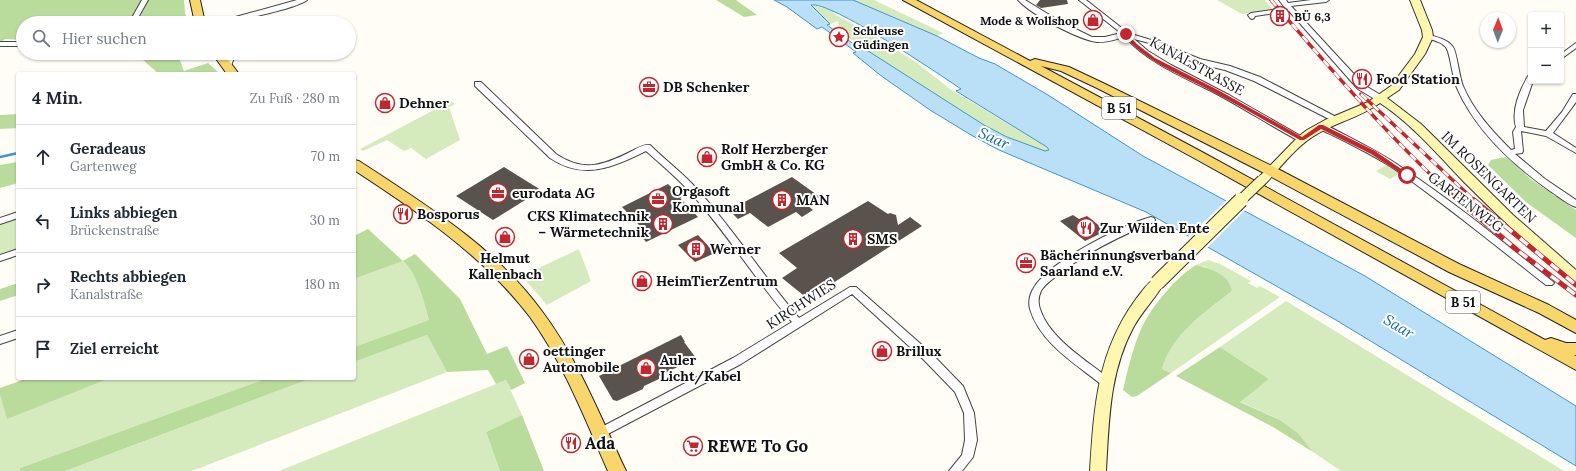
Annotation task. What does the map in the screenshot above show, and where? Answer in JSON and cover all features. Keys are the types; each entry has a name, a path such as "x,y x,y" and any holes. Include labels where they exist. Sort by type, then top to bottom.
{"main road":[{"path":"196,0 199,16"},
{"name":"B 51","path":"908,0 1008,52 1198,155 1576,364"},
{"name":"B 51","path":"921,0 999,40 1167,135 1198,155"},
{"path":"1098,471 1101,419 1106,382 1112,361 1126,328 1146,294 1267,176 1302,139 1321,126 1381,99 1395,88 1415,62 1428,37 1427,30 1415,0"},
{"path":"999,40 1032,54 1062,63 1101,86 1267,176 1454,268 1544,309 1576,327"},
{"path":"1008,52 1031,62 1038,62 1060,68 1101,86"},
{"path":"222,60 230,70"},
{"name":"IM ROSENGARTEN","path":"1381,99 1406,117 1487,197 1545,251 1576,277"},
{"path":"356,165 447,226 488,260 522,295 555,343 600,433 617,471"},
{"path":"1350,239 1375,247 1553,345 1566,349 1576,349"},
{"path":"1544,309 1560,313 1576,321"}],"street":[{"path":"136,16 146,0"},
{"path":"246,16 304,0"},
{"path":"1021,0 1040,14 1091,38 1104,39 1126,34"},
{"path":"1082,0 1126,34 1159,44 1198,61 1227,68 1251,77 1336,119"},
{"path":"1252,17 1251,15 1253,14 1286,5 1326,0"},
{"path":"1286,5 1361,87 1381,99"},
{"path":"256,16 271,10"},
{"name":"KANALSTRASSE","path":"1126,34 1136,46 1153,59 1217,91 1302,139"},
{"path":"1428,37 1442,41 1450,48 1456,75 1465,95 1492,134 1509,153 1540,179 1576,204"},
{"path":"0,44 16,44"},
{"path":"1564,55 1576,45"},
{"path":"478,84 553,156 565,164 581,168 597,168 647,147 693,190 743,251 779,301 798,322"},
{"path":"1522,129 1519,124 1521,104 1528,84"},
{"path":"1548,134 1565,113 1576,96"},
{"name":"GARTENWEG","path":"1321,126 1368,150 1398,168 1483,231 1549,283"},
{"path":"1509,153 1519,151 1517,132 1518,130 1522,129 1548,134 1576,151"},
{"path":"0,221 16,216"},
{"path":"1106,382 1080,361 1046,329 1036,312 1034,298 1041,284 1067,263 1096,245 1151,220"},
{"path":"0,258 16,253"},
{"name":"KIRCHWIES","path":"600,433 737,361 852,288 927,356 959,389 969,413 971,433 969,451 955,471"},
{"path":"0,340 16,335"}],"green space":[{"path":"0,0 184,0 186,16 16,16 16,40 5,39 0,43"},
{"path":"716,0 736,0 757,15 744,17"},
{"path":"853,0 874,0 943,33 937,36"},
{"path":"1217,0 1265,0 1272,9 1242,14"},
{"path":"811,6 835,11 833,13 881,40 917,63 950,89 1047,147 1049,150 1045,151 1007,137 984,125 865,49 867,48 859,42 856,43 839,30 838,21 830,24"},
{"path":"143,60 180,60 184,71 208,63 218,72 157,72"},
{"path":"451,101 455,104 449,107 460,140 426,159 411,148 404,151 387,140 363,151 360,149"},
{"path":"16,114 16,128 0,129 0,115"},
{"path":"1506,157 1532,180 1576,210 1576,238 1527,203 1488,165 1491,160"},
{"path":"16,162 16,184 0,188 0,165"},
{"path":"1388,164 1400,173 1390,179 1376,171"},
{"path":"16,219 16,249 0,254 0,224"},
{"path":"368,229 403,261 356,278 356,235"},
{"path":"579,249 591,281 547,305 522,276"},
{"path":"415,254 460,299 487,354 507,346 525,383 511,390 506,380 496,384 488,370 447,372 427,335 356,361 356,346 429,320 416,280 408,266 403,261"},
{"path":"1208,260 1220,264 1251,281 1248,283 1257,288 1260,286 1280,297 1171,373 1162,369 1173,345 1190,325 1232,291 1206,267 1196,265"},
{"path":"403,261 408,266 416,280 429,320 356,346 356,278"},
{"path":"1196,265 1208,268 1223,276 1230,285 1232,291 1190,325 1173,345 1162,369 1171,373 1137,396 1132,397 1123,390 1133,350 1142,327 1158,301 1173,284 1188,270"},
{"path":"16,284 16,296 0,301 0,289"},
{"path":"1286,301 1564,471 1341,471 1313,452 1298,433 1280,420 1239,401 1269,379 1220,347"},
{"path":"427,335 447,372 192,471 65,471 307,380 356,380 356,361"},
{"path":"1220,347 1269,379 1240,402 1280,420 1298,433 1313,452 1273,427 1176,376"},
{"path":"22,380 105,380 7,419 0,395 0,388"},
{"path":"105,380 262,380 20,468 20,471 0,471 0,395 7,418"},
{"path":"262,380 307,380 65,471 20,471 20,468"},
{"path":"506,380 522,415 486,432 500,471 279,471"},
{"path":"522,415 544,471 500,471 486,432"}],"water":[{"path":"774,0 853,0 937,36 979,58 995,64 1048,95 1143,156 1365,276 1576,406 1576,466 1336,320 1146,212 999,150 971,135 930,110 880,75 853,53 856,52 822,27 817,29 787,7","holes":["811,5 822,7 840,14 909,55 961,89 956,91 1047,147 1049,150 1045,151 1007,137 984,125 865,49 862,50 827,25 830,24"]}],"pier":[{"path":"1228,199 1246,209 1207,248 1188,237"}],"building":[{"path":"1040,0 1067,0 1068,4 1041,8 1036,5"},
{"name":"eurodata AG","path":"504,167 541,190 493,220 456,196"},
{"name":"MAN","path":"792,177 820,197 807,205 813,210 802,217 796,212 768,227 750,213 738,219 729,210"},
{"path":"668,184 682,197 680,198 698,217 646,242 635,228 640,226 622,207"},
{"name":"SMS","path":"868,201 888,214 890,213 896,215 898,225 910,217 922,226 808,299 782,278 797,268 779,253"},
{"name":"Zur Wilden Ente","path":"1073,215 1079,219 1087,216 1106,231 1085,241 1060,221"},
{"name":"Werner","path":"698,235 715,253 695,262 678,245"},
{"name":"Auler Licht/Kabel","path":"681,335 684,342 696,358 659,376 659,379 644,386 643,389 617,401 613,400 599,376"}],"waterway":[{"name":"Saar","path":"950,60 996,89"},
{"path":"0,157 16,153"}],"railway":[{"path":"1271,0 1385,129 1459,201"},
{"path":"1361,94 1475,201"},
{"path":"1458,200 1517,250 1576,295"},
{"path":"1474,200 1576,285"}],"place":[{"name":"BÜ 6,3","path":"1280,16"},
{"name":"Mode & Wollshop","path":"1093,20"},
{"name":"Schleuse Güdingen","path":"839,37"},
{"name":"Food Station","path":"1362,79"},
{"name":"DB Schenker","path":"649,87"},
{"name":"Dehner","path":"385,103"},
{"name":"Rolf Herzberger GmbH & Co. KG","path":"707,157"},
{"name":"eurodata AG","path":"498,193"},
{"name":"Orgasoft Kommunal","path":"658,199"},
{"name":"MAN","path":"782,200"},
{"name":"Bosporus","path":"403,214"},
{"name":"CKS Klimatechnik – Wärmetechnik","path":"663,224"},
{"name":"Zur Wilden Ente","path":"1086,228"},
{"name":"Helmut Kallenbach","path":"505,237"},
{"name":"SMS","path":"853,239"},
{"name":"Werner","path":"696,249"},
{"name":"Bächerinnungsverband Saarland e.V.","path":"1026,263"},
{"name":"HeimTierZentrum","path":"642,281"},
{"name":"Brillux","path":"882,351"},
{"name":"oettinger Automobile","path":"529,359"},
{"name":"Auler Licht/Kabel","path":"646,368"},
{"name":"Ada","path":"571,443"},
{"name":"REWE To Go","path":"693,446"}],"route":[{"path":"1126,34 1142,52 1153,59 1217,91 1280,128 1302,139 1321,126 1373,153 1407,175"}]}
